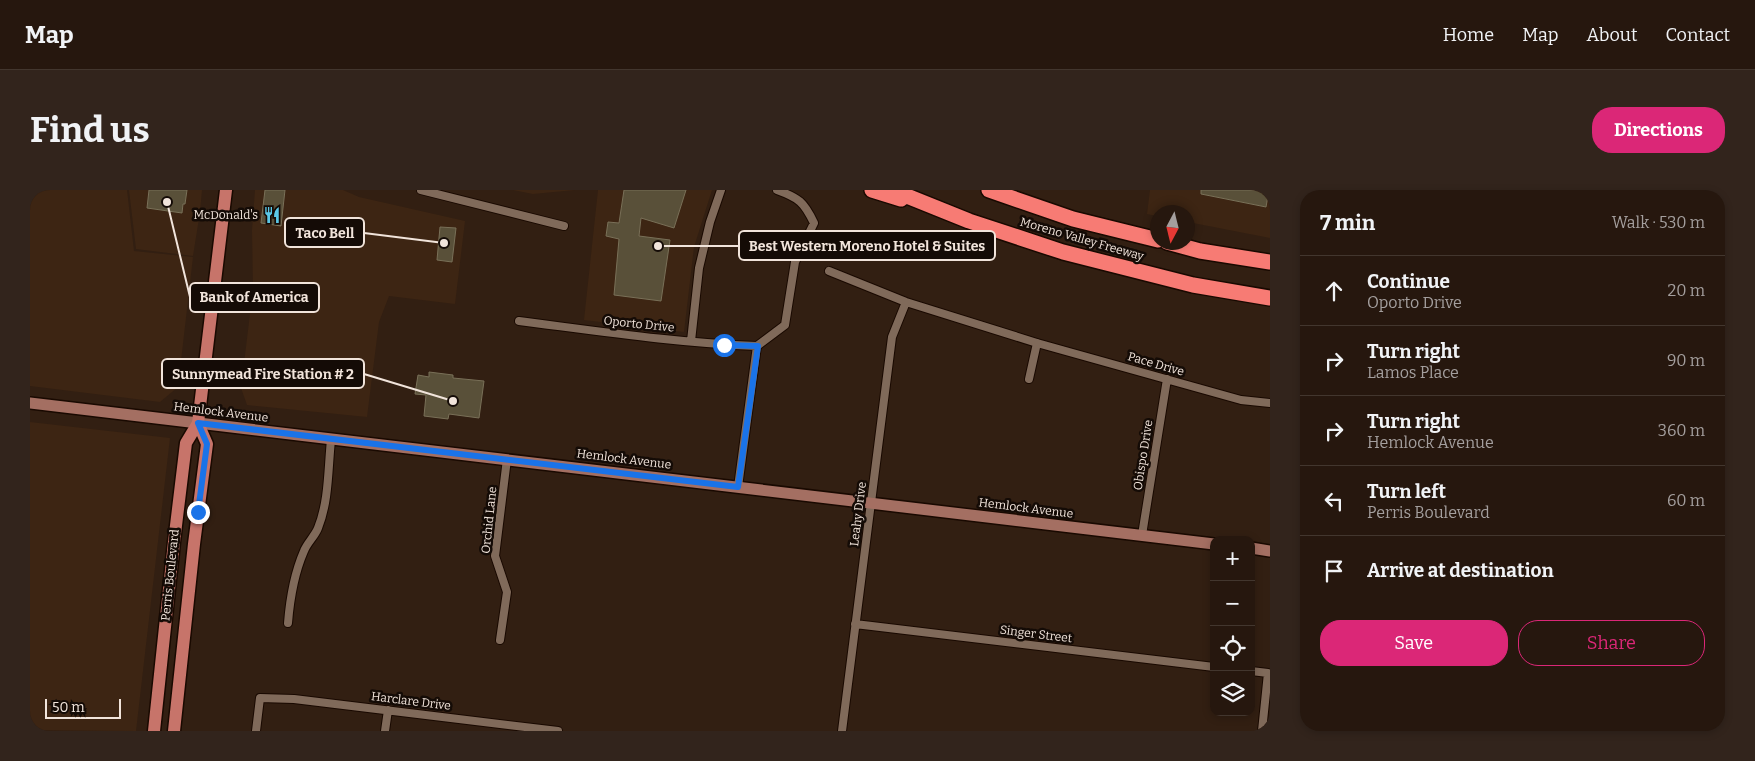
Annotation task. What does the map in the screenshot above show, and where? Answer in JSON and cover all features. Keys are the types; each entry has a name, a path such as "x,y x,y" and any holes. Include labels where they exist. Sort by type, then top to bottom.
{"highway":[{"path":"872,190 969,221"},
{"name":"Moreno Valley Freeway","path":"892,190 969,221 1063,252 1193,285 1270,298"},
{"name":"Moreno Valley Freeway","path":"989,190 1073,219 1150,238"},
{"path":"1016,190 1126,232"},
{"path":"1195,250 1270,262"}],"main road":[{"name":"Perris Boulevard","path":"154,731 186,443 198,423 226,190"},
{"name":"Perris Boulevard","path":"174,731 207,444 198,423"}],"street":[{"path":"421,190 564,226"},
{"path":"691,341 699,268 710,222 721,190"},
{"path":"738,487 758,346 785,325 795,262 814,223 806,205 791,195 777,190"},
{"name":"Pace Drive","path":"829,271 906,302 1037,342 1241,400 1270,403"},
{"name":"Leahy Drive","path":"842,731 892,337 906,302"},
{"name":"Oporto Drive","path":"519,321 724,345 758,346"},
{"path":"1029,378 1037,342"},
{"name":"Obispo Drive","path":"1142,535 1167,379"},
{"name":"Hemlock Avenue","path":"30,402 331,440 507,459 1210,544"},
{"path":"288,622 295,578 304,550 318,528 324,507 331,440"},
{"name":"Orchid Lane","path":"500,640 507,592 495,556 507,459"},
{"path":"1255,549 1270,551"},
{"name":"Singer Street","path":"855,624 1210,667"},
{"path":"1255,672 1268,674 1262,731"},
{"name":"Harclare Drive","path":"256,731 260,698 294,699 512,728 558,731"},
{"path":"385,731 388,710"}],"shaded area":[{"path":"30,190 127,190 134,251 193,257 178,387 160,402 30,386"},
{"path":"129,190 202,190 193,256 136,249"},
{"path":"255,190 343,190 359,197 465,221 455,304 389,296 379,322 367,417 247,405 241,388 253,289 252,230"},
{"path":"513,190 575,190 533,194"},
{"path":"598,190 712,190 694,247 684,332 584,320"},
{"path":"1150,190 1270,190 1270,238 1195,223 1195,205 1150,205 1150,215 1147,214"},
{"path":"30,422 170,438 136,731 30,730"}],"building":[{"path":"149,190 187,190 182,213 147,208"},
{"name":"McDonald's","path":"265,190 285,190 281,226 261,223"},
{"path":"624,190 686,190 674,228 641,218 639,236 670,240 661,301 614,295 619,239 606,236 608,222 619,223"},
{"path":"1201,190 1269,190 1266,207 1201,194"},
{"path":"440,227 456,228 452,262 437,260"},
{"path":"429,372 453,375 453,378 484,381 479,418 449,414 448,419 424,416 426,395 415,394 418,375 429,377"}],"place":[{"name":"Bank of America","path":"167,202"},
{"name":"McDonald's","path":"272,215"},
{"name":"Taco Bell","path":"444,243"},
{"name":"Best Western Moreno Hotel & Suites","path":"658,246"},
{"name":"Sunnymead Fire Station # 2","path":"453,401"}],"route":[{"path":"198,512 207,444 198,423 738,487 758,346 724,345"}]}
